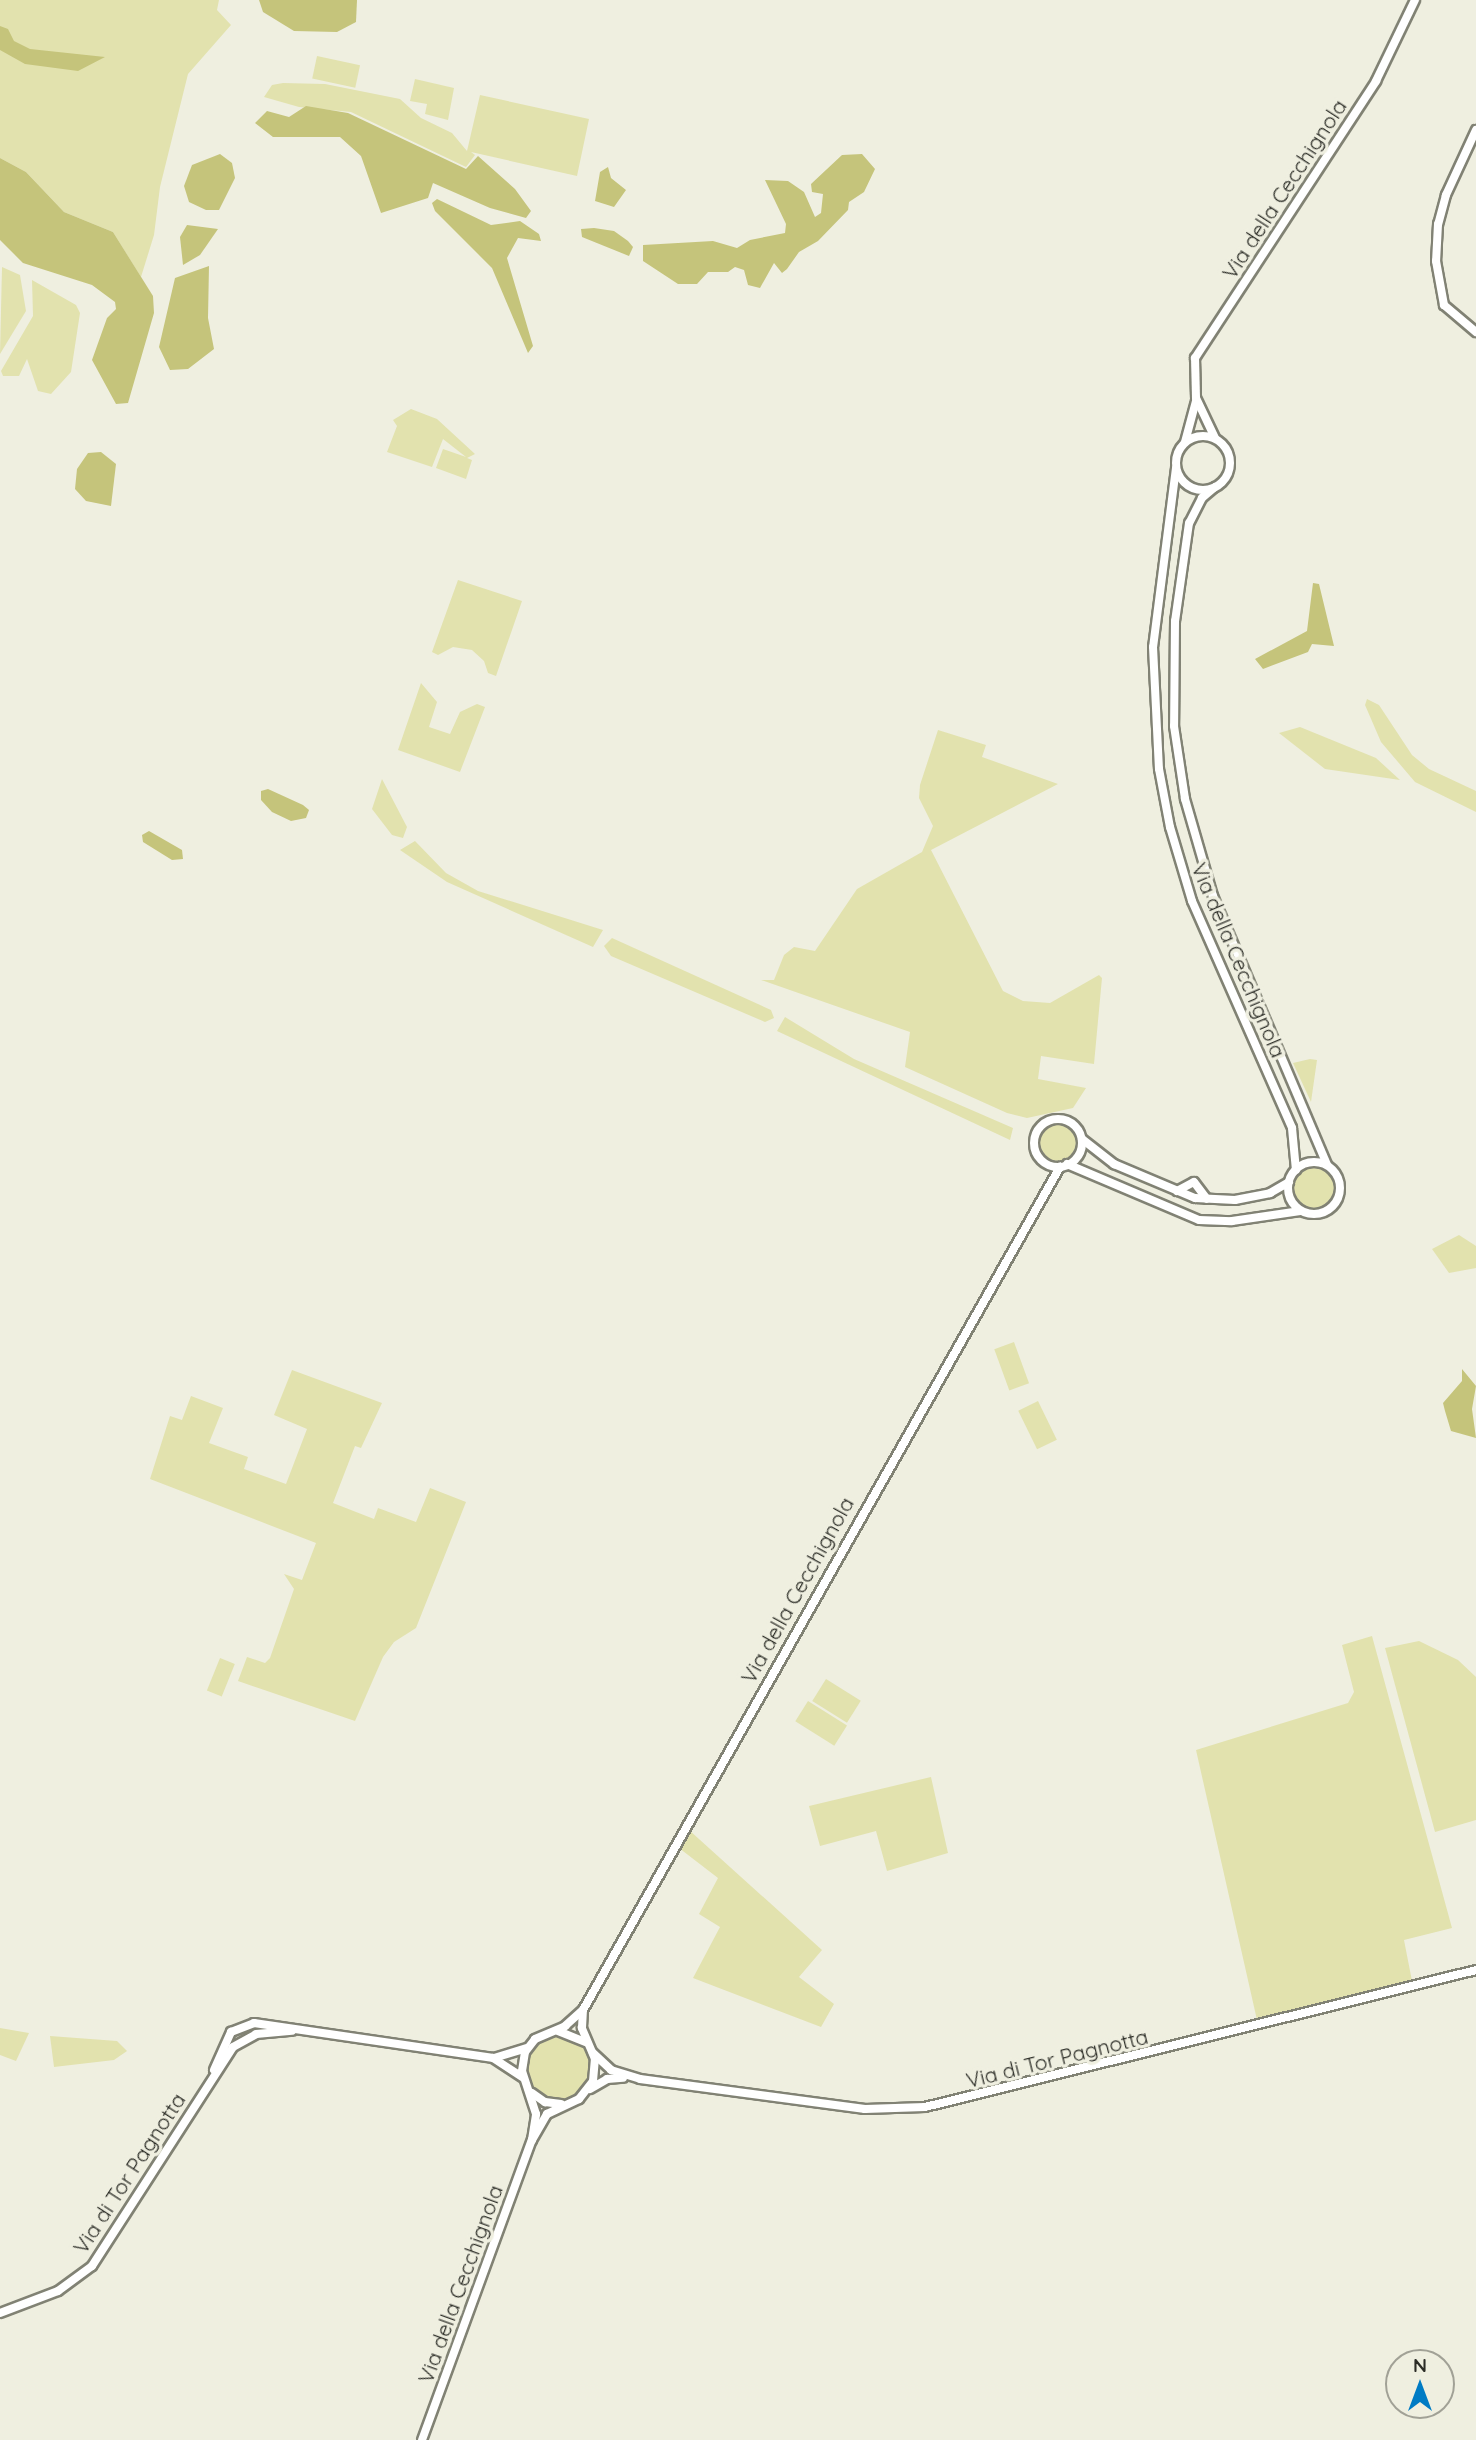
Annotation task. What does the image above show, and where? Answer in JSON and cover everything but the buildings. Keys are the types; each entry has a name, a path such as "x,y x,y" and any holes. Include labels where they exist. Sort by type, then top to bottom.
{"street":[{"name":"Via della Cecchignola","path":"1185,443 1196,398 1193,367 1199,351 1376,80 1415,0"},
{"path":"1476,130 1446,195 1438,224 1436,261 1444,305 1476,332"},
{"name":"Via della Cecchignola","path":"1196,398 1215,438"},
{"path":"1196,436 1215,438 1226,447 1230,465 1215,487 1195,489 1181,478 1176,468 1185,443 1196,436"},
{"name":"Via della Cecchignola","path":"1176,468 1153,647 1153,710 1162,789 1192,901 1292,1128 1296,1170"},
{"name":"Via della Cecchignola","path":"1215,487 1202,498 1189,523 1175,621 1174,715 1185,799 1213,896 1327,1164"},
{"path":"1042,1162 1097,1177 1115,1187 1199,1220 1232,1221 1300,1211 1320,1214 1337,1201 1340,1182 1327,1164 1307,1163 1296,1170 1289,1182 1270,1193 1215,1201 1152,1181 1142,1168 1128,1170 1082,1139 1071,1121 1045,1123 1033,1143 1042,1162 1044,1188"},
{"path":"1064,1166 1079,1153 1082,1139"},
{"name":"Via della Cecchignola","path":"527,2048 539,2036 555,2031 583,2010 1044,1188 1064,1166"},
{"path":"1174,1190 1185,1190 1194,1182 1203,1197 1215,1201"},
{"path":"1289,1182 1291,1202 1300,1211"},
{"name":"Via di Tor Pagnotta","path":"588,2090 610,2078 640,2079 865,2109 932,2107 1476,1970"},
{"path":"583,2010 587,2043"},
{"name":"Via di Tor Pagnotta","path":"208,2083 235,2028 254,2023 292,2031 493,2058 508,2064 524,2079"},
{"name":"Via di Tor Pagnotta","path":"0,2313 65,2288 92,2266 208,2083 242,2039 292,2031"},
{"path":"555,2031 576,2035 587,2043 593,2053 595,2075 588,2090"},
{"path":"524,2079 527,2048"},
{"name":"Via di Tor Pagnotta","path":"493,2058 527,2048"},
{"name":"Via di Tor Pagnotta","path":"593,2053 611,2070 640,2079"},
{"name":"Via della Cecchignola","path":"524,2079 531,2091 536,2114 532,2140"},
{"name":"Via della Cecchignola","path":"422,2440 532,2140 543,2117 588,2090"},
{"path":"531,2091 545,2102 564,2104"}],"green space":[{"path":"0,0 219,0 217,10 231,25 188,74 160,187 154,235 141,277 113,232 64,212 26,172 0,158"},
{"path":"317,56 360,65 355,88 312,78"},
{"path":"415,79 454,88 448,120 425,114 427,104 410,101"},
{"path":"325,84 400,99 421,118 452,133 467,151 480,95 589,119 577,176 471,152 475,155 466,167 351,112 299,107 264,97 272,85"},
{"path":"2,267 20,275 26,311 0,354"},
{"path":"32,280 76,305 80,313 71,372 51,394 38,391 27,359 19,376 3,376 1,371 33,316"},
{"path":"411,409 437,419 475,454 467,458 472,460 466,479 436,468 443,449 466,457 443,439 432,467 387,452 397,426 393,420"},
{"path":"458,580 522,601 496,676 488,673 484,661 472,650 453,647 438,655 432,652"},
{"path":"421,683 437,702 429,727 450,734 460,712 477,704 485,707 460,772 398,750"},
{"path":"1367,699 1379,705 1412,755 1429,769 1476,791 1476,812 1415,782 1381,742 1365,705"},
{"path":"1300,727 1376,758 1400,780 1325,769 1279,733"},
{"path":"938,730 986,745 982,757 1058,784 931,850 1003,991 1023,1001 1050,1003 1099,975 1102,978 1094,1064 1041,1056 1038,1079 1086,1088 1073,1108 1027,1118 1007,1113 905,1067 910,1032 761,980 774,980 784,955 794,947 815,951 857,889 922,852 933,826 919,798 920,785"},
{"path":"382,779 407,827 403,838 392,835 372,809"},
{"path":"415,841 446,873 478,891 603,930 593,947 447,882 400,850"},
{"path":"612,938 771,1010 774,1018 765,1022 611,956 604,946"},
{"path":"785,1017 854,1059 1013,1128 1010,1140 777,1031"},
{"path":"1317,1060 1311,1102 1293,1063"},
{"path":"1057,1123 1071,1128 1076,1142 1071,1156 1057,1161 1043,1156 1038,1142 1043,1128"},
{"path":"1315,1167 1330,1173 1336,1188 1330,1203 1315,1209 1300,1203 1294,1188 1300,1173"},
{"path":"1459,1235 1476,1246 1476,1268 1449,1273 1432,1249"},
{"path":"1014,1342 1029,1383 1009,1391 994,1349"},
{"path":"292,1370 382,1403 361,1448 355,1446 333,1503 374,1519 378,1508 416,1522 430,1488 466,1502 416,1628 394,1642 383,1657 355,1721 238,1681 247,1657 265,1663 270,1658 294,1589 284,1574 302,1580 316,1543 150,1479 170,1416 182,1420 191,1396 223,1408 209,1443 248,1457 244,1469 286,1484 307,1429 274,1415"},
{"path":"1038,1401 1057,1440 1037,1449 1018,1411"},
{"path":"1372,1636 1452,1928 1404,1940 1412,1981 1257,2020 1196,1750 1348,1703 1354,1692 1342,1645"},
{"path":"1419,1641 1458,1660 1476,1677 1476,1820 1435,1832 1385,1648"},
{"path":"220,1658 235,1664 222,1696 207,1690"},
{"path":"826,1679 861,1701 847,1723 812,1701"},
{"path":"808,1701 847,1725 834,1746 795,1721"},
{"path":"931,1777 948,1853 887,1871 876,1831 820,1846 809,1806"},
{"path":"689,1830 822,1950 799,1977 834,2004 821,2027 693,1978 720,1927 699,1914 718,1878 679,1848"},
{"path":"0,2028 29,2033 16,2061 0,2055"},
{"path":"50,2036 117,2041 127,2051 114,2060 54,2067"},
{"path":"559,2036 577,2042 585,2050 591,2068 585,2086 577,2094 559,2100 541,2094 533,2086 527,2068 533,2050 541,2042"}],"shaded area":[{"path":"259,0 357,0 356,22 337,32 294,31 263,12"},
{"path":"0,26 8,29 14,41 30,49 105,57 78,71 25,64 0,50"},
{"path":"306,106 348,113 466,169 478,156 515,189 531,211 526,218 490,208 433,183 428,198 381,213 361,156 340,137 273,137 255,123 267,111 289,117"},
{"path":"220,154 232,163 235,178 219,210 206,210 189,202 184,186 192,165"},
{"path":"862,154 875,169 864,192 849,202 848,210 818,241 799,252 782,273 774,263 760,288 748,285 744,270 735,267 728,272 708,272 697,284 678,284 643,261 643,245 713,241 737,248 750,240 785,233 786,224 765,180 788,181 804,192 815,217 821,213 823,194 812,192 811,184 842,155"},
{"path":"0,158 26,172 64,212 113,232 153,296 154,313 128,403 116,404 92,360 107,318 116,309 115,302 92,285 23,263 0,240"},
{"path":"608,167 611,178 626,190 614,207 595,201 600,172"},
{"path":"437,199 491,225 520,221 539,234 541,241 518,238 507,258 533,346 528,353 492,268 435,211 432,203"},
{"path":"187,225 218,229 200,255 183,265 180,237"},
{"path":"581,229 614,231 628,241 633,247 629,256 582,237"},
{"path":"209,266 208,318 214,349 188,369 170,370 159,347 175,278"},
{"path":"101,452 116,464 111,506 86,501 75,489 77,469 88,453"},
{"path":"1313,583 1319,584 1334,646 1312,644 1308,652 1263,669 1255,659 1307,631"},
{"path":"268,789 303,805 309,810 306,818 291,821 272,812 261,800 261,791"},
{"path":"149,831 182,850 183,859 172,860 143,842 142,835"},
{"path":"1462,1369 1476,1386 1472,1409 1476,1438 1451,1431 1443,1403 1462,1381"}]}
